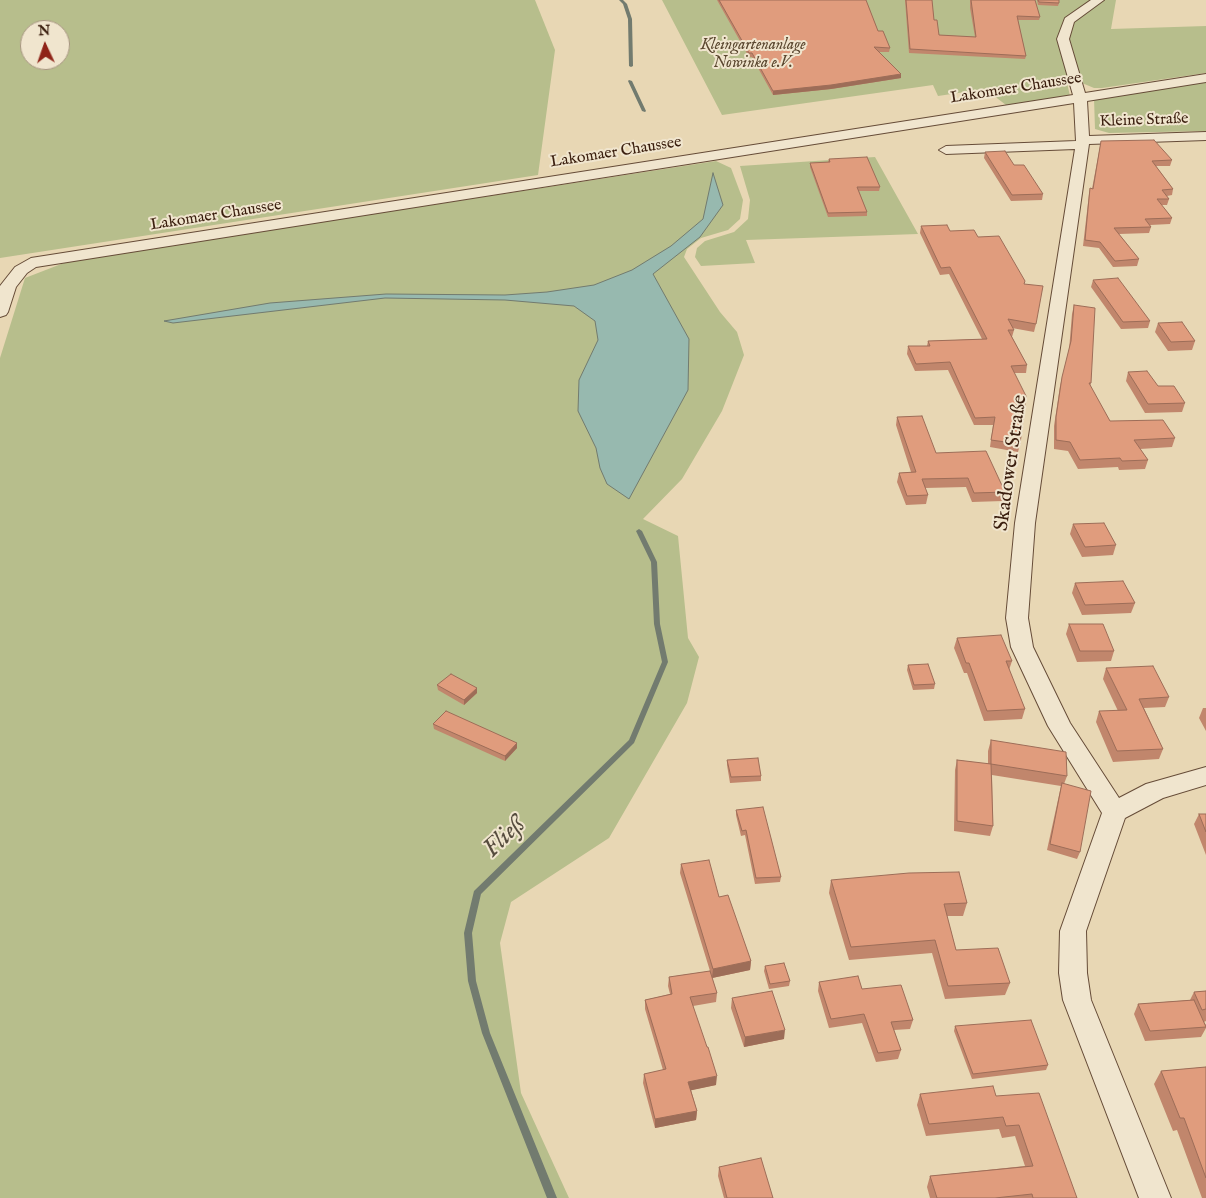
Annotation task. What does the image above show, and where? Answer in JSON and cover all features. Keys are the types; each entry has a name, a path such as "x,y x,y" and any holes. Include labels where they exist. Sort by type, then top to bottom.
{"street":[{"name":"Skadower Straße","path":"1098,0 1069,20 1063,39 1080,97 1083,142 1025,523 1016,618 1022,647 1057,720 1115,812"},
{"name":"Lakomaer Chaussee","path":"0,312 8,286 21,270 31,263 1206,78"},
{"name":"Kleine Straße","path":"946,150 1206,136"},
{"path":"1155,1198 1077,1000 1072,973 1073,931 1115,812 1155,791 1206,776"}],"green space":[{"path":"0,0 535,0 555,50 538,175 0,258"},
{"name":"Kleingartenanlage Nowinka e.V.","path":"662,0 1116,0 1111,29 1206,26 1206,73 1102,88 1094,88 1082,83 1067,83 1070,96 1006,105 985,89 938,96 933,85 722,115"},
{"path":"1206,81 1206,131 1109,133 1095,129 1094,98"},
{"path":"875,157 918,234 746,240 755,263 701,266 695,257 697,248 705,241 734,232 748,219 750,200 740,166"},
{"path":"716,161 731,168 743,200 740,219 728,230 701,238 687,249 684,257 720,312 737,332 744,355 722,411 682,479 643,519 678,536 688,638 699,657 687,703 609,838 511,902 500,943 521,1093 569,1198 0,1198 0,358 25,278 69,261"}],"water":[{"path":"713,173 723,205 700,237 653,274 689,339 688,390 629,499 607,484 600,468 596,448 578,411 579,380 598,340 595,321 574,306 505,300 385,298 173,323 164,321 270,303 386,294 505,295 547,292 594,285 632,270 671,246 703,219"}],"building":[{"path":"719,0 866,0 878,31 883,31 890,48 874,47 901,74 831,85 773,91"},
{"path":"906,0 932,0 934,20 937,20 939,35 976,37 971,0 1035,0 1040,17 1017,16 1026,56 910,49"},
{"path":"1038,0 1059,0 1059,3 1039,2"},
{"path":"1154,140 1172,160 1152,161 1173,189 1162,190 1169,199 1157,199 1172,218 1145,219 1151,227 1114,228 1139,259 1115,261 1100,242 1085,240 1090,188 1093,189 1101,141"},
{"path":"1005,151 1014,165 1024,165 1043,194 1012,195 985,152"},
{"path":"867,157 880,187 857,187 867,212 828,213 810,163 830,162 829,159"},
{"path":"947,225 950,231 974,230 978,237 999,236 1025,281 1024,284 1043,286 1036,324 1008,319 1014,330 1008,330 1027,365 1011,366 1026,396 1020,444 991,440 995,417 975,418 950,362 916,364 908,346 930,346 928,341 987,339 950,267 941,268 921,226"},
{"path":"1118,278 1150,321 1123,322 1093,280"},
{"path":"1074,305 1095,308 1091,383 1089,383 1110,421 1163,420 1175,438 1134,440 1148,460 1122,461 1120,458 1080,460 1070,442 1056,440 1056,417 1062,377 1071,341"},
{"path":"1182,322 1195,341 1171,342 1158,323"},
{"path":"1147,371 1158,386 1174,386 1185,403 1148,404 1128,372"},
{"path":"922,416 936,453 986,451 1005,492 974,493 968,478 922,479 928,495 907,496 899,473 916,472 897,417"},
{"path":"1104,523 1116,545 1085,547 1073,524"},
{"path":"1123,581 1135,603 1085,605 1075,583"},
{"path":"1069,624 1103,624 1114,651 1080,651"},
{"path":"1001,635 1012,661 1006,661 1025,709 987,711 969,663 966,663 957,638"},
{"path":"928,664 935,684 914,685 908,665"},
{"path":"1153,666 1169,697 1139,699 1163,749 1117,751 1099,711 1127,710 1106,668"},
{"path":"451,674 477,688 464,700 437,685"},
{"path":"446,711 517,743 505,756 433,724"},
{"path":"991,740 1066,752 1067,776 991,764"},
{"path":"758,758 761,776 731,777 727,760"},
{"path":"957,760 991,764 993,826 957,821"},
{"path":"1062,783 1091,791 1080,852 1050,844"},
{"path":"763,807 781,877 756,878 746,830 742,831 736,810"},
{"path":"1199,814 1206,814 1206,832"},
{"path":"709,860 719,897 728,895 751,961 713,969 681,864"},
{"path":"959,872 967,903 944,904 956,950 998,948 1010,983 948,986 935,940 851,947 831,880 909,873"},
{"path":"784,963 790,981 770,984 765,966"},
{"path":"710,971 717,993 690,997 717,1076 688,1082 697,1111 655,1119 644,1074 666,1069 645,1000 672,994 669,977"},
{"path":"858,976 862,989 901,985 913,1020 891,1022 901,1050 878,1053 864,1014 831,1019 819,982"},
{"path":"772,991 785,1030 745,1037 732,998"},
{"path":"1206,991 1206,1009 1202,1010 1194,992"},
{"path":"1194,1000 1206,1027 1150,1031 1138,1004"},
{"path":"1031,1020 1048,1065 973,1074 955,1026"},
{"path":"1206,1067 1206,1178 1184,1118 1180,1118 1161,1071"},
{"path":"993,1086 996,1096 1039,1093 1077,1198 1033,1198 1032,1194 995,1198 937,1198 930,1176 1033,1166 1019,1125 1006,1126 1003,1117 929,1124 920,1094"},
{"path":"761,1158 773,1198 727,1198 719,1167"}],"waterway":[{"path":"621,0 625,4 630,19 631,66"},
{"path":"630,81 644,111"},
{"name":"Fließ","path":"552,1198 486,1033 472,981 468,933 477,893 632,741 665,662 657,624 654,562 639,531"}]}
